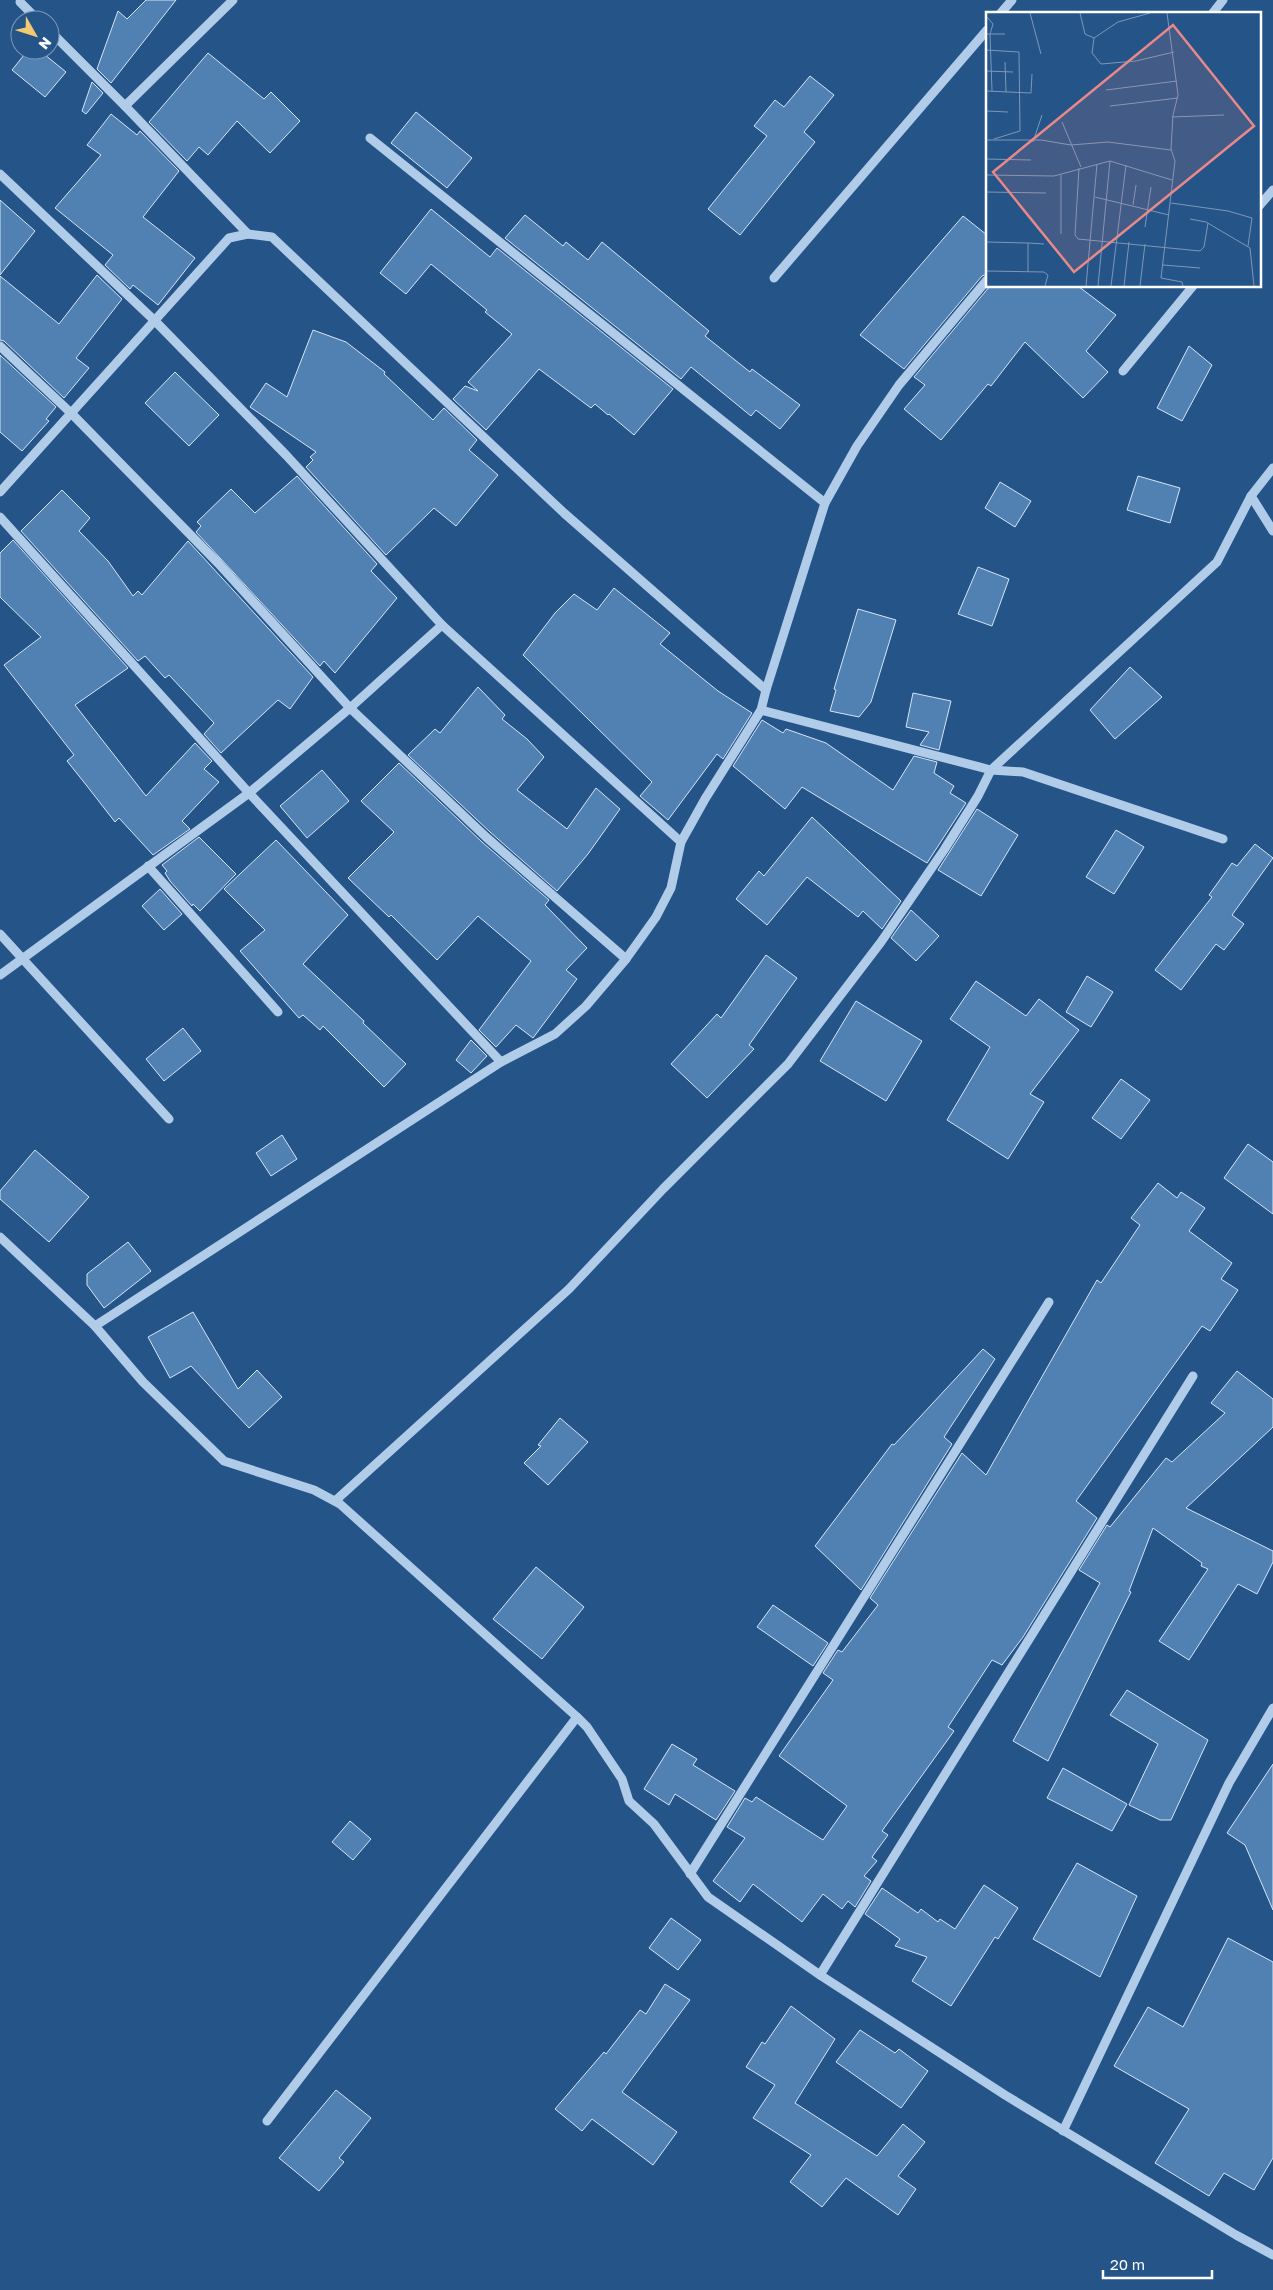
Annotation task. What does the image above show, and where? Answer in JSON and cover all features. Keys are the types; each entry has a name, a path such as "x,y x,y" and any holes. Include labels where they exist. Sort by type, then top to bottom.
{"street":[{"path":"125,106 232,0"},
{"path":"1002,12 1012,0"},
{"path":"1214,12 1224,0"},
{"path":"20,2 28,10"},
{"path":"774,278 986,31"},
{"path":"60,41 248,234"},
{"path":"370,138 826,503"},
{"path":"0,174 155,321 286,455 442,625 681,842"},
{"path":"1260,205 1273,190"},
{"path":"0,492 229,238 248,234 272,237 564,513 766,690"},
{"path":"95,1326 501,1062 554,1034 586,1006 626,959 656,917 671,888 681,842 705,799 761,710 826,503 857,446 900,385 986,281"},
{"path":"1123,371 1191,288"},
{"path":"0,346 72,414 218,563 350,708 486,837 626,959"},
{"path":"335,1501 569,1289 663,1189 788,1064 886,935 944,850 978,796 991,770 1217,562 1250,496 1273,468"},
{"path":"1250,496 1273,532"},
{"path":"0,517 249,793 501,1062"},
{"path":"0,975 249,793 350,708 442,625"},
{"path":"761,710 991,770 1023,772 1223,839"},
{"path":"148,866 278,1012"},
{"path":"0,934 169,1119"},
{"path":"0,1236 95,1326 143,1382 224,1461 314,1490 335,1501 587,1726 622,1779 629,1801 654,1824 708,1897 820,1975 1064,2131 1236,2235 1273,2255"},
{"path":"690,1874 1050,1302"},
{"path":"820,1975 1193,1376"},
{"path":"1064,2131 1229,1783 1273,1708"},
{"path":"268,2121 576,1717"}],"building":[{"path":"146,0 176,0 111,83 97,69 118,11 127,19"},
{"path":"208,53 264,99 271,92 300,121 270,153 237,121 208,155 199,147 187,161 149,122"},
{"path":"20,60 51,60 66,72 45,97 12,70"},
{"path":"810,76 834,95 804,132 815,142 740,235 708,209 767,136 754,126 775,100 784,107"},
{"path":"92,82 103,93 86,114 82,111"},
{"path":"416,112 472,158 447,188 391,143"},
{"path":"111,114 137,135 140,131 179,171 143,217 195,258 158,305 133,285 130,289 105,265 113,255 55,208 101,155 87,145"},
{"path":"0,200 35,231 0,275"},
{"path":"431,209 490,257 497,248 673,389 634,435 595,404 591,408 539,369 486,430 453,399 465,386 478,391 468,382 512,334 485,312 487,310 431,264 406,294 380,273"},
{"path":"525,215 563,246 566,242 588,260 602,242 709,331 705,336 750,372 752,369 800,405 780,429 756,410 751,416 691,367 681,379 505,238"},
{"path":"963,216 986,234 986,274 982,276 904,369 860,335"},
{"path":"97,275 122,299 76,358 89,368 64,398 4,341 0,340 0,276 59,324"},
{"path":"988,288 1081,288 1116,315 1086,351 1108,372 1083,398 1025,342 991,386 988,384 941,440 904,409 925,385 914,377"},
{"path":"313,330 346,342 385,372 384,374 433,420 444,408 477,440 469,450 498,475 456,526 434,508 386,555 306,467 313,460 310,457 316,452 250,407 266,383 287,397"},
{"path":"1189,346 1212,365 1182,421 1157,408"},
{"path":"0,355 56,407 46,419 49,421 22,451 0,432"},
{"path":"175,372 219,415 189,446 145,403"},
{"path":"297,476 377,564 371,571 397,598 335,673 324,661 320,666 196,532 201,526 197,522 231,489 255,513"},
{"path":"1138,476 1180,488 1170,523 1127,510"},
{"path":"1000,482 1031,501 1015,527 985,508"},
{"path":"62,490 90,518 79,531 108,561 133,596 138,591 142,595 188,541 313,677 290,709 278,700 221,753 204,734 214,723 169,675 165,678 145,656 138,661 21,531"},
{"path":"13,540 128,668 75,705 146,796 195,743 212,761 204,769 219,782 182,821 190,829 153,855 119,818 115,822 67,761 74,755 4,665 41,637 0,597 0,553"},
{"path":"978,567 1009,579 992,626 958,614"},
{"path":"614,588 670,633 660,644 718,691 752,713 723,759 717,754 668,820 640,796 652,782 523,655 555,613 574,594 597,610"},
{"path":"858,609 896,620 871,702 859,717 830,711 836,690 834,689"},
{"path":"1130,667 1162,697 1115,739 1090,710"},
{"path":"478,687 505,715 502,719 527,739 544,757 517,790 567,829 596,788 620,809 588,854 557,891 490,832 408,755 435,729 440,733"},
{"path":"913,693 951,701 939,750 920,745 929,732 906,727"},
{"path":"762,720 783,733 786,729 826,743 893,790 914,756 937,762 934,773 954,786 950,793 966,803 927,863 802,787 785,809 733,766"},
{"path":"399,763 482,842 549,900 545,905 587,948 566,970 577,979 533,1038 516,1025 496,1047 479,1030 531,961 478,916 437,960 391,915 389,917 348,878 394,832 361,801"},
{"path":"322,770 349,801 307,838 280,806"},
{"path":"977,809 1018,835 981,896 938,870"},
{"path":"812,817 901,901 882,929 863,911 858,917 807,877 767,925 736,899 759,871 764,876"},
{"path":"1116,830 1144,847 1114,894 1086,877"},
{"path":"199,837 236,874 200,911 193,904 192,906 170,881 165,873 167,871 162,865"},
{"path":"276,840 348,915 303,964 364,1021 363,1023 406,1064 384,1087 323,1026 320,1030 303,1015 299,1018 240,951 265,930 224,889"},
{"path":"1255,844 1273,858 1232,915 1244,924 1224,950 1216,944 1181,990 1155,970 1212,897 1209,895 1232,863 1237,866"},
{"path":"160,889 182,914 164,930 142,906"},
{"path":"911,910 939,936 916,961 891,938"},
{"path":"766,955 797,978 749,1045 754,1049 707,1098 671,1064 717,1014 721,1018"},
{"path":"1087,976 1113,992 1091,1027 1066,1012"},
{"path":"976,981 1026,1016 1039,999 1079,1030 1030,1094 1044,1102 1008,1159 947,1120 990,1047 950,1019"},
{"path":"856,1001 922,1041 886,1101 820,1061"},
{"path":"183,1028 201,1051 164,1081 146,1059"},
{"path":"471,1040 487,1056 471,1073 456,1060"},
{"path":"1121,1079 1150,1100 1121,1139 1092,1118"},
{"path":"282,1135 297,1159 271,1176 256,1153"},
{"path":"1248,1144 1273,1162 1273,1214 1224,1178"},
{"path":"35,1150 89,1197 49,1242 0,1199 0,1191"},
{"path":"1158,1183 1177,1198 1181,1192 1205,1208 1189,1231 1232,1263 1221,1279 1238,1290 1210,1331 1202,1326 1076,1501 1097,1518 1023,1637 1002,1665 992,1660 948,1727 954,1731 882,1831 888,1835 872,1857 877,1861 864,1876 871,1881 855,1907 848,1901 842,1909 823,1894 802,1922 753,1884 740,1902 713,1881 745,1838 727,1827 745,1798 752,1802 756,1797 823,1840 847,1806 779,1756 833,1680 823,1673 838,1650 842,1652 878,1605 870,1598 962,1453 986,1475 1097,1280 1101,1283 1140,1225 1131,1218"},
{"path":"128,1242 151,1271 104,1308 87,1285 87,1274"},
{"path":"193,1312 238,1389 257,1370 282,1397 249,1428 191,1366 170,1378 148,1337"},
{"path":"983,1349 995,1359 944,1437 952,1444 861,1590 815,1546 892,1444 894,1445"},
{"path":"1237,1371 1273,1399 1273,1427 1186,1508 1273,1551 1273,1562 1257,1594 1238,1584 1189,1660 1159,1641 1208,1569 1201,1566 1202,1563 1153,1528 1129,1591 1131,1592 1048,1761 1013,1741 1100,1583 1079,1570 1107,1525 1110,1527 1166,1458 1172,1462 1225,1413 1211,1403"},
{"path":"560,1418 588,1442 548,1485 524,1463 541,1446 538,1445"},
{"path":"536,1567 584,1607 542,1659 493,1619"},
{"path":"773,1605 828,1643 813,1666 757,1627"},
{"path":"1127,1690 1208,1740 1171,1820 1160,1820 1129,1805 1158,1744 1110,1715"},
{"path":"672,1744 697,1759 693,1765 735,1791 716,1820 675,1794 669,1805 644,1789"},
{"path":"1273,1764 1273,1910 1245,1845 1227,1833"},
{"path":"1063,1768 1127,1804 1112,1831 1047,1798"},
{"path":"350,1821 371,1839 353,1860 332,1842"},
{"path":"1077,1863 1137,1896 1100,1977 1033,1939"},
{"path":"984,1885 1018,1908 998,1939 995,1937 951,2006 912,1981 927,1957 895,1946 900,1939 865,1914 882,1888 918,1913 921,1909 938,1922 940,1919 955,1929"},
{"path":"671,1918 701,1940 678,1970 649,1948"},
{"path":"1228,1938 1273,1962 1273,2158 1254,2190 1224,2173 1209,2196 1155,2163 1189,2109 1114,2066 1148,2007 1183,2027"},
{"path":"665,1984 690,2000 622,2092 677,2132 653,2165 592,2119 582,2131 555,2109 604,2052 606,2054 640,2010 646,2014"},
{"path":"791,2006 835,2039 795,2103 877,2156 903,2124 925,2142 898,2176 916,2189 898,2215 846,2178 822,2207 790,2182 811,2155 753,2118 775,2085 746,2067 762,2042 765,2044"},
{"path":"860,2030 895,2053 899,2049 928,2071 901,2108 836,2062"},
{"path":"336,2090 371,2118 339,2158 344,2162 319,2191 279,2158"}]}
